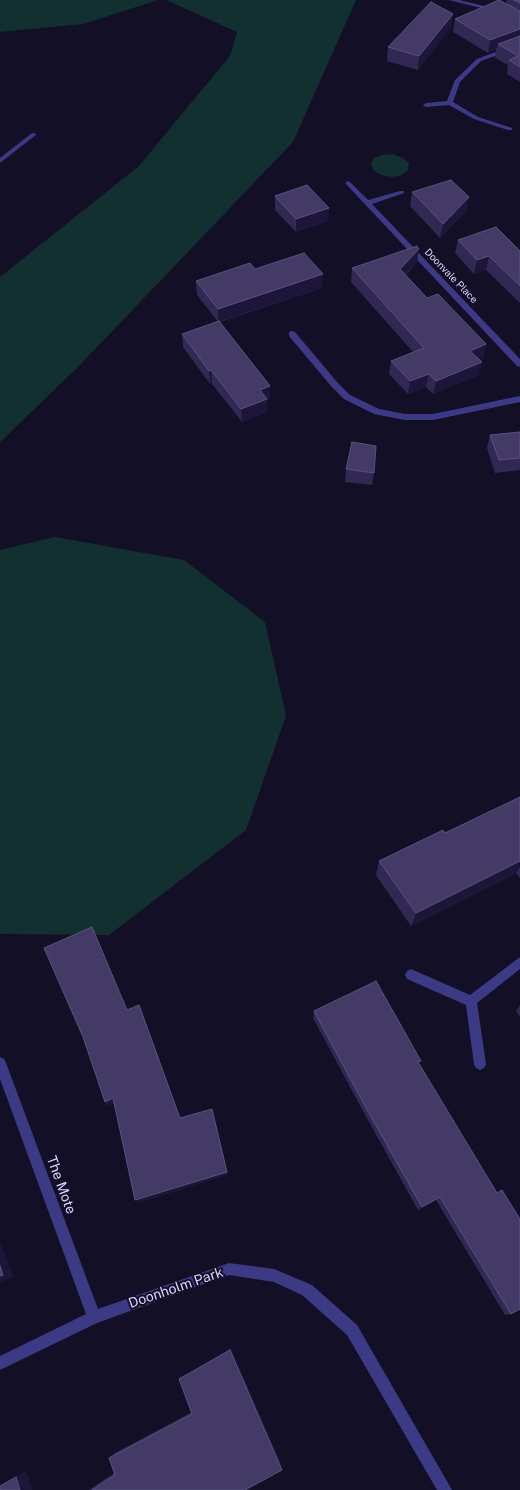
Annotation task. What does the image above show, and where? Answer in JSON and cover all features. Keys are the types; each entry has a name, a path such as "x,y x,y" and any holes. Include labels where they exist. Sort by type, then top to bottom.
{"street":[{"path":"452,0 499,11 514,18 520,23"},
{"path":"450,103 457,81 479,60 520,45"},
{"path":"426,105 450,103 476,118 510,129"},
{"path":"0,161 34,134"},
{"name":"Doonvale Place","path":"348,183 520,364"},
{"path":"366,203 402,192"},
{"path":"292,334 334,384 347,397 362,406 377,412 404,417 433,417 520,399"},
{"path":"471,1001 520,962"},
{"path":"411,975 471,1001"},
{"path":"471,1001 480,1064"},
{"name":"The Mote","path":"0,1063 94,1317"},
{"name":"Doonholm Park","path":"0,1363 94,1317 229,1269 274,1276 307,1290 352,1330 445,1490"}],"green space":[{"path":"0,0 158,0 83,24 0,32"},
{"path":"166,0 356,0 293,142 77,368 0,442 0,277 139,166 230,56 237,32"},
{"path":"393,154 403,158 409,163 408,170 402,175 392,177 381,175 373,170 371,164 374,158 382,155"},
{"path":"55,537 184,560 265,622 286,716 246,830 109,935 0,934 0,550"}],"building":[{"path":"499,0 520,11 520,29 490,40 455,19"},
{"path":"431,2 453,14 419,56 388,47"},
{"path":"520,36 520,67 509,60 518,56 498,44"},
{"path":"451,180 469,197 443,224 412,192"},
{"path":"307,185 329,208 296,219 275,196"},
{"path":"496,227 520,251 520,286 489,256 477,260 458,240"},
{"path":"417,246 419,249 400,269 427,298 438,294 486,344 470,351 482,362 436,381 429,374 410,381 391,361 424,348 352,268"},
{"path":"304,253 323,274 218,309 196,281 250,263 255,269"},
{"path":"219,321 270,386 260,390 267,399 241,409 211,370 209,371 182,334"},
{"path":"520,432 520,458 499,460 490,435"},
{"path":"352,442 376,446 374,473 346,469"},
{"path":"520,797 520,861 416,913 379,861 443,830 445,833"},
{"path":"92,927 127,1010 139,1005 180,1118 212,1109 227,1172 135,1200 113,1098 105,1102 83,1037 44,948"},
{"path":"376,981 421,1061 418,1062 497,1193 502,1190 520,1219 520,1309 511,1314 440,1197 422,1207 314,1011"},
{"path":"0,1266 3,1275 0,1276"},
{"path":"230,1350 282,1470 245,1490 92,1490 115,1475 109,1458 192,1414 179,1379"},
{"path":"16,1477 20,1490 0,1490 0,1486"}]}
